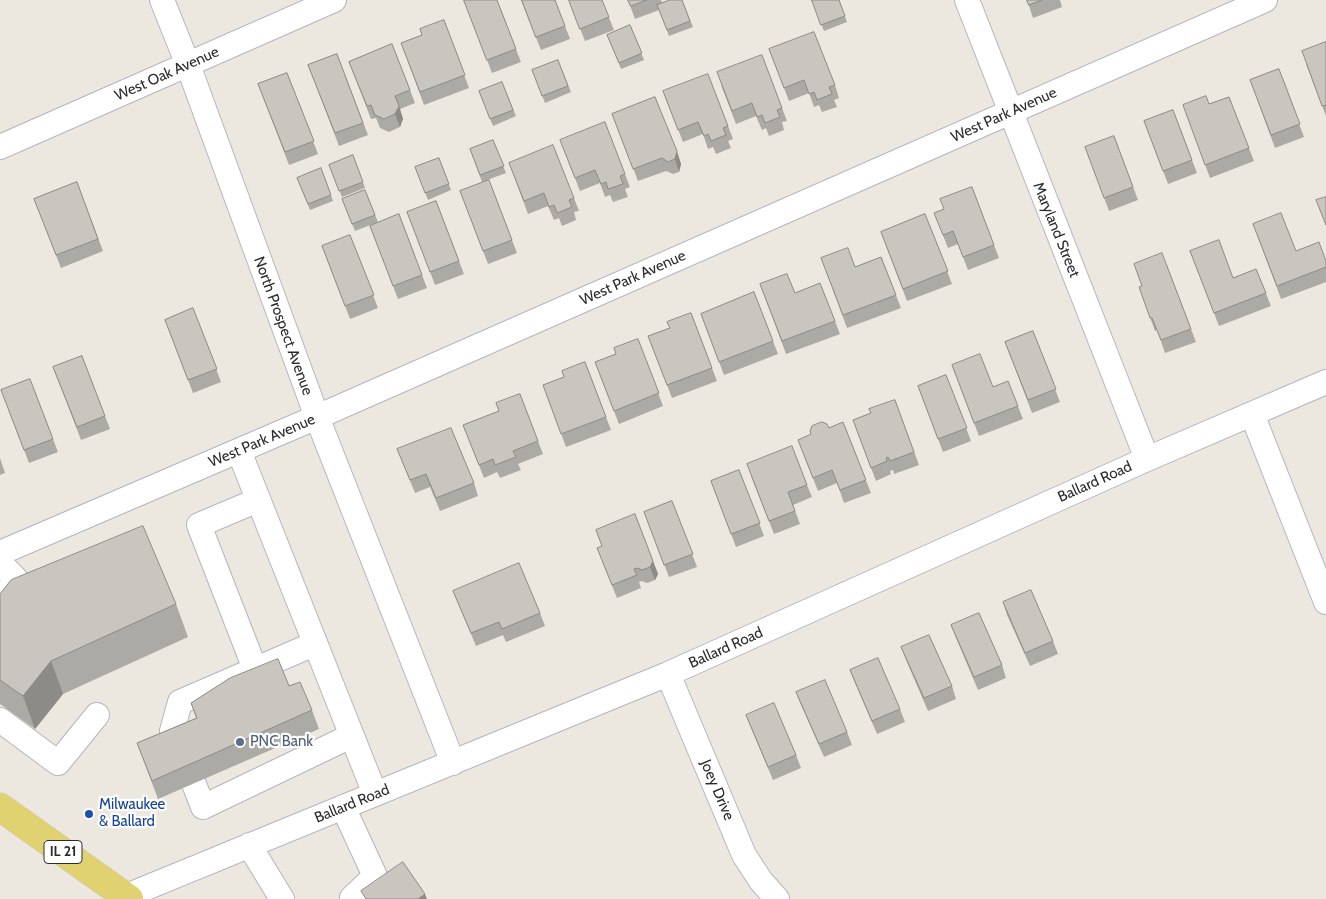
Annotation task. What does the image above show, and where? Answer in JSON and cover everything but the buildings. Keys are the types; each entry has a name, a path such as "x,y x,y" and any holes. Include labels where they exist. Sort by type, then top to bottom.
{"main road":[{"name":"IL 21","path":"0,807 125,898"}],"street":[{"name":"North Prospect Avenue","path":"162,0 188,65 317,417 452,763"},
{"name":"West Oak Avenue","path":"0,147 334,0"},
{"name":"Maryland Street","path":"966,0 1146,459"},
{"name":"West Park Avenue","path":"0,553 317,417 1265,0"},
{"name":"Ballard Road","path":"125,898 668,674 1146,459 1326,382"},
{"path":"1252,414 1326,602"},
{"path":"239,451 350,736 375,794"},
{"path":"255,670 199,525 258,500"},
{"path":"0,563 15,578 0,609"},
{"path":"179,747 172,731 180,702 314,644"},
{"name":"Joey Drive","path":"668,674 744,855 761,881 777,899"},
{"path":"0,720 58,763 97,715"},
{"path":"194,784 203,807 350,736"},
{"path":"343,807 375,876 351,899"},
{"path":"250,845 282,899"}],"place":[{"name":"PNC Bank","path":"240,742"},
{"name":"Milwaukee & Ballard","path":"89,814"}]}
